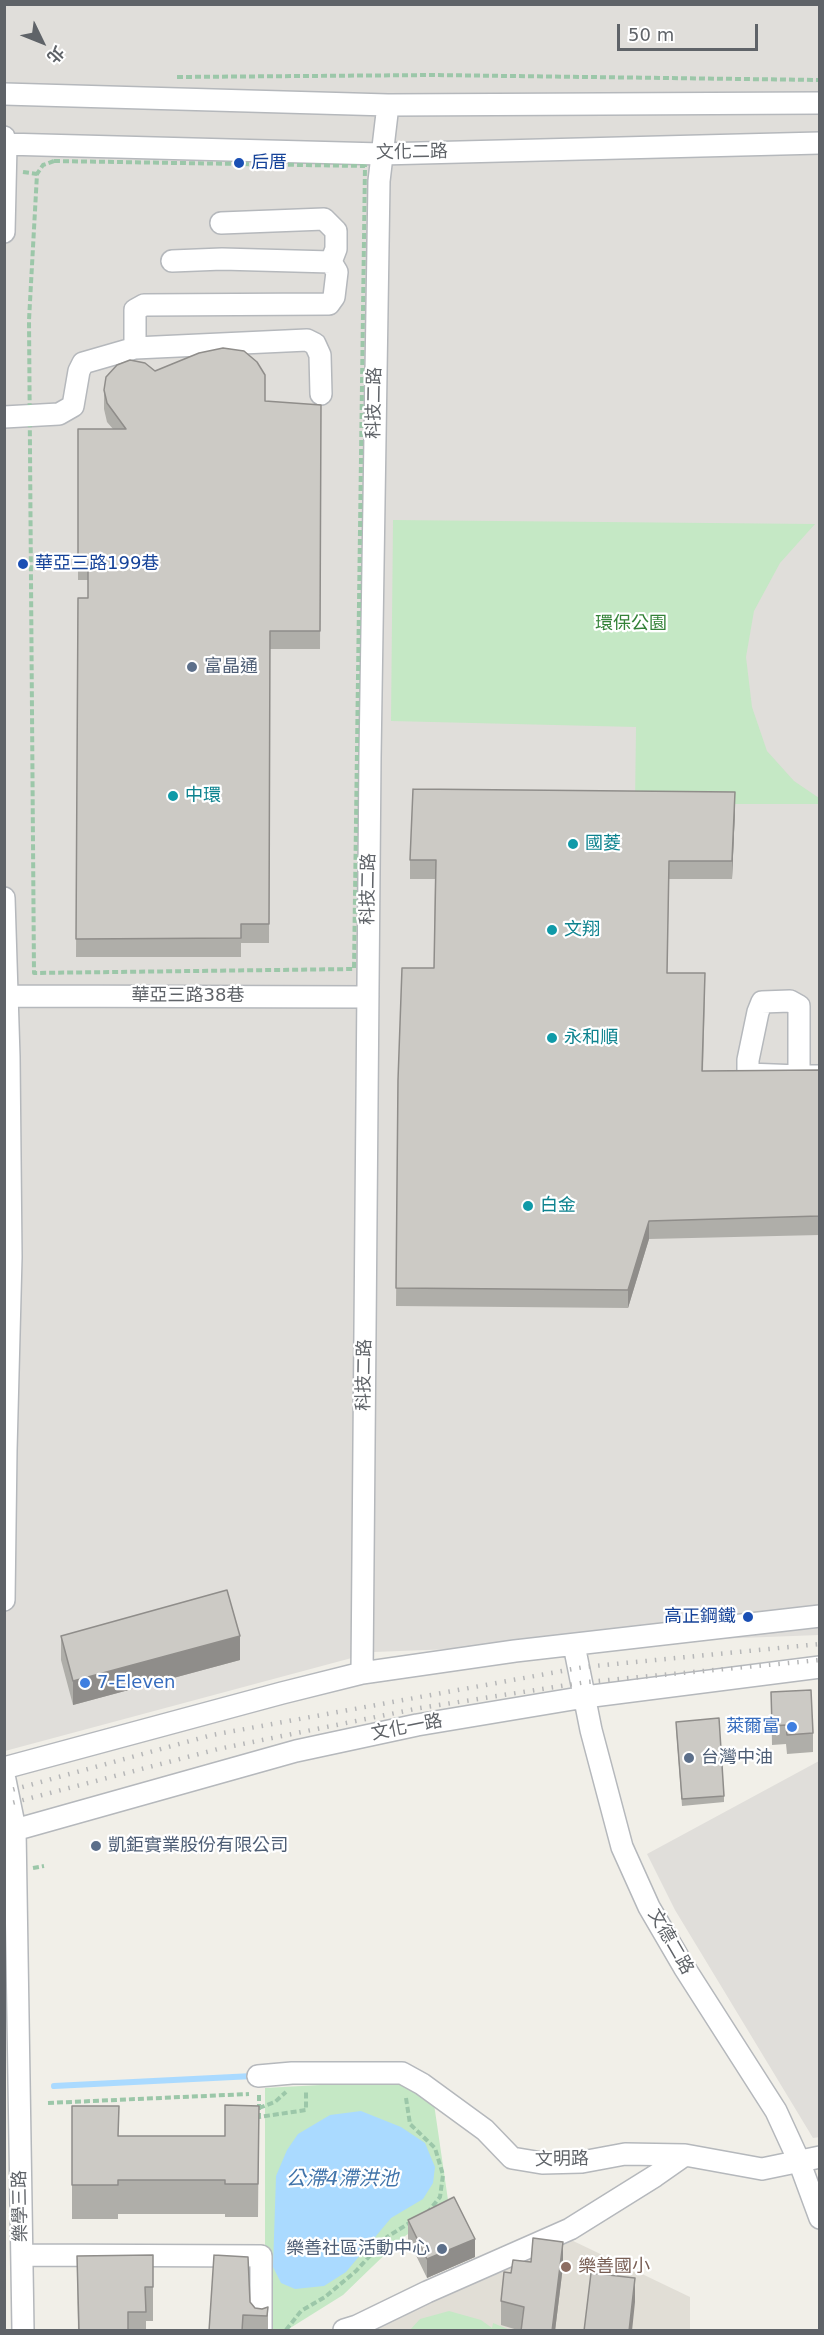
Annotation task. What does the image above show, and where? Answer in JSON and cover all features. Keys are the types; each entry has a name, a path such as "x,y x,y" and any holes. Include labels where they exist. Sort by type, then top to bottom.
{"street":[{"path":"4,94 388,105 819,103"},
{"name":"科技二路","path":"362,1673 378,240 381,154 388,105"},
{"path":"4,232 5,142"},
{"name":"文化二路","path":"5,142 39,155 381,154 819,144"},
{"path":"221,223 324,219 336,231 336,249 331,262"},
{"path":"172,261 222,259 331,262"},
{"path":"135,348 135,310 144,306 329,304 334,297 337,272 331,262"},
{"path":"4,417 59,414 74,406 79,371 83,363 135,348 307,340 315,344 321,355 321,394"},
{"path":"4,898 11,1257 5,1450 4,1600"},
{"name":"華亞三路38巷","path":"7,996 368,997"},
{"path":"4,1768 362,1673 819,1616"},
{"name":"文德二路","path":"574,1645 591,1730 622,1847 645,1897 684,1967 809,2159 819,2218"},
{"name":"文化一路","path":"10,1831 296,1751 417,1725 585,1697 819,1667"},
{"name":"樂學三路","path":"4,1775 10,1831 12,2127 22,2255 23,2331"},
{"path":"259,2085 305,2073 402,2073"},
{"name":"文明路","path":"402,2073 422,2084 485,2130 512,2157 542,2163 582,2162 625,2154 685,2155 762,2169 809,2159"},
{"path":"344,2331 570,2229 685,2155"},
{"path":"22,2255 268,2264"},
{"path":"261,2331 268,2264"},
{"path":"268,2264 272,2331"}],"path":[{"path":"352,77 433,75 819,80"},
{"path":"39,155 54,161 365,166 354,969 34,973 30,309 39,155"},
{"path":"48,2103 259,2085 259,2117 306,2110 305,2073"},
{"path":"402,2073 410,2124 435,2148 443,2175 440,2197 427,2212"},
{"path":"286,2331 301,2311 325,2297 356,2271 387,2237 417,2218"}],"shaded area":[{"path":"5,5 819,5 819,1635 374,1652 5,1751"},
{"path":"819,1761 820,2137 813,2138 675,1910 647,1854"},
{"name":"樂善國小","path":"567,2238 690,2297 690,2330 370,2330"}],"green space":[{"name":"環保公園","path":"393,520 815,524 780,563 754,611 746,657 752,707 767,751 794,781 819,798 819,804 635,804 636,727 391,721"},
{"path":"394,2081 433,2097 449,2207 402,2238 343,2295 287,2330 265,2330 265,2088"},
{"path":"449,2311 481,2320 492,2328 493,2323 510,2330 410,2330 420,2319"}],"water":[{"name":"公滯4滯洪池","path":"361,2111 401,2127 425,2143 435,2167 433,2183 423,2199 391,2218 346,2272 324,2286 295,2289 281,2283 273,2267 276,2176 287,2150 298,2134 330,2115"}],"building":[{"name":"中環","path":"223,348 244,351 257,362 265,375 265,401 321,405 320,631 270,631 269,924 241,924 241,938 76,939 78,598 88,598 88,562 78,561 78,429 126,429 107,403 104,390 106,377 117,365 130,360 145,363 155,371 199,353"},
{"path":"413,789 735,792 732,861 669,861 667,973 705,973 702,1071 819,1070 819,1216 649,1221 628,1290 396,1288 398,1080 402,968 434,968 436,860 410,860"},
{"path":"227,1590 240,1636 73,1681 61,1636"},
{"path":"811,1690 813,1733 787,1735 786,1725 772,1726 771,1692"},
{"path":"719,1718 724,1796 682,1799 676,1722"},
{"path":"225,2105 259,2106 258,2184 225,2184 225,2180 118,2180 118,2185 72,2185 72,2106 119,2106 118,2136 225,2136"},
{"path":"454,2197 475,2239 427,2259 408,2220"},
{"path":"533,2238 563,2242 552,2331 521,2331 524,2307 501,2301 504,2272 511,2273 513,2260 531,2262"},
{"path":"153,2255 153,2287 145,2287 146,2312 128,2312 128,2331 79,2331 77,2256"},
{"path":"214,2255 248,2257 250,2302 255,2308 268,2307 267,2316 243,2315 242,2331 209,2331"},
{"path":"591,2273 635,2278 629,2331 584,2331"}],"waterway":[{"path":"54,2086 253,2076"}],"railway":[{"path":"4,1792 212,1735 584,1667 820,1644"},
{"path":"4,1805 218,1749 420,1708 587,1682 820,1660"}],"place":[{"name":"后厝","path":"239,163"},
{"name":"華亞三路199巷","path":"23,564"},
{"name":"富晶通","path":"192,667"},
{"name":"中環","path":"173,796"},
{"name":"國菱","path":"573,844"},
{"name":"文翔","path":"552,930"},
{"name":"永和順","path":"552,1038"},
{"name":"白金","path":"528,1206"},
{"name":"高正鋼鐵","path":"748,1617"},
{"name":"7-Eleven","path":"85,1683"},
{"name":"萊爾富","path":"792,1727"},
{"name":"台灣中油","path":"689,1758"},
{"name":"凱鉅實業股份有限公司","path":"96,1846"},
{"name":"樂善社區活動中心","path":"442,2249"},
{"name":"樂善國小","path":"566,2267"}]}
